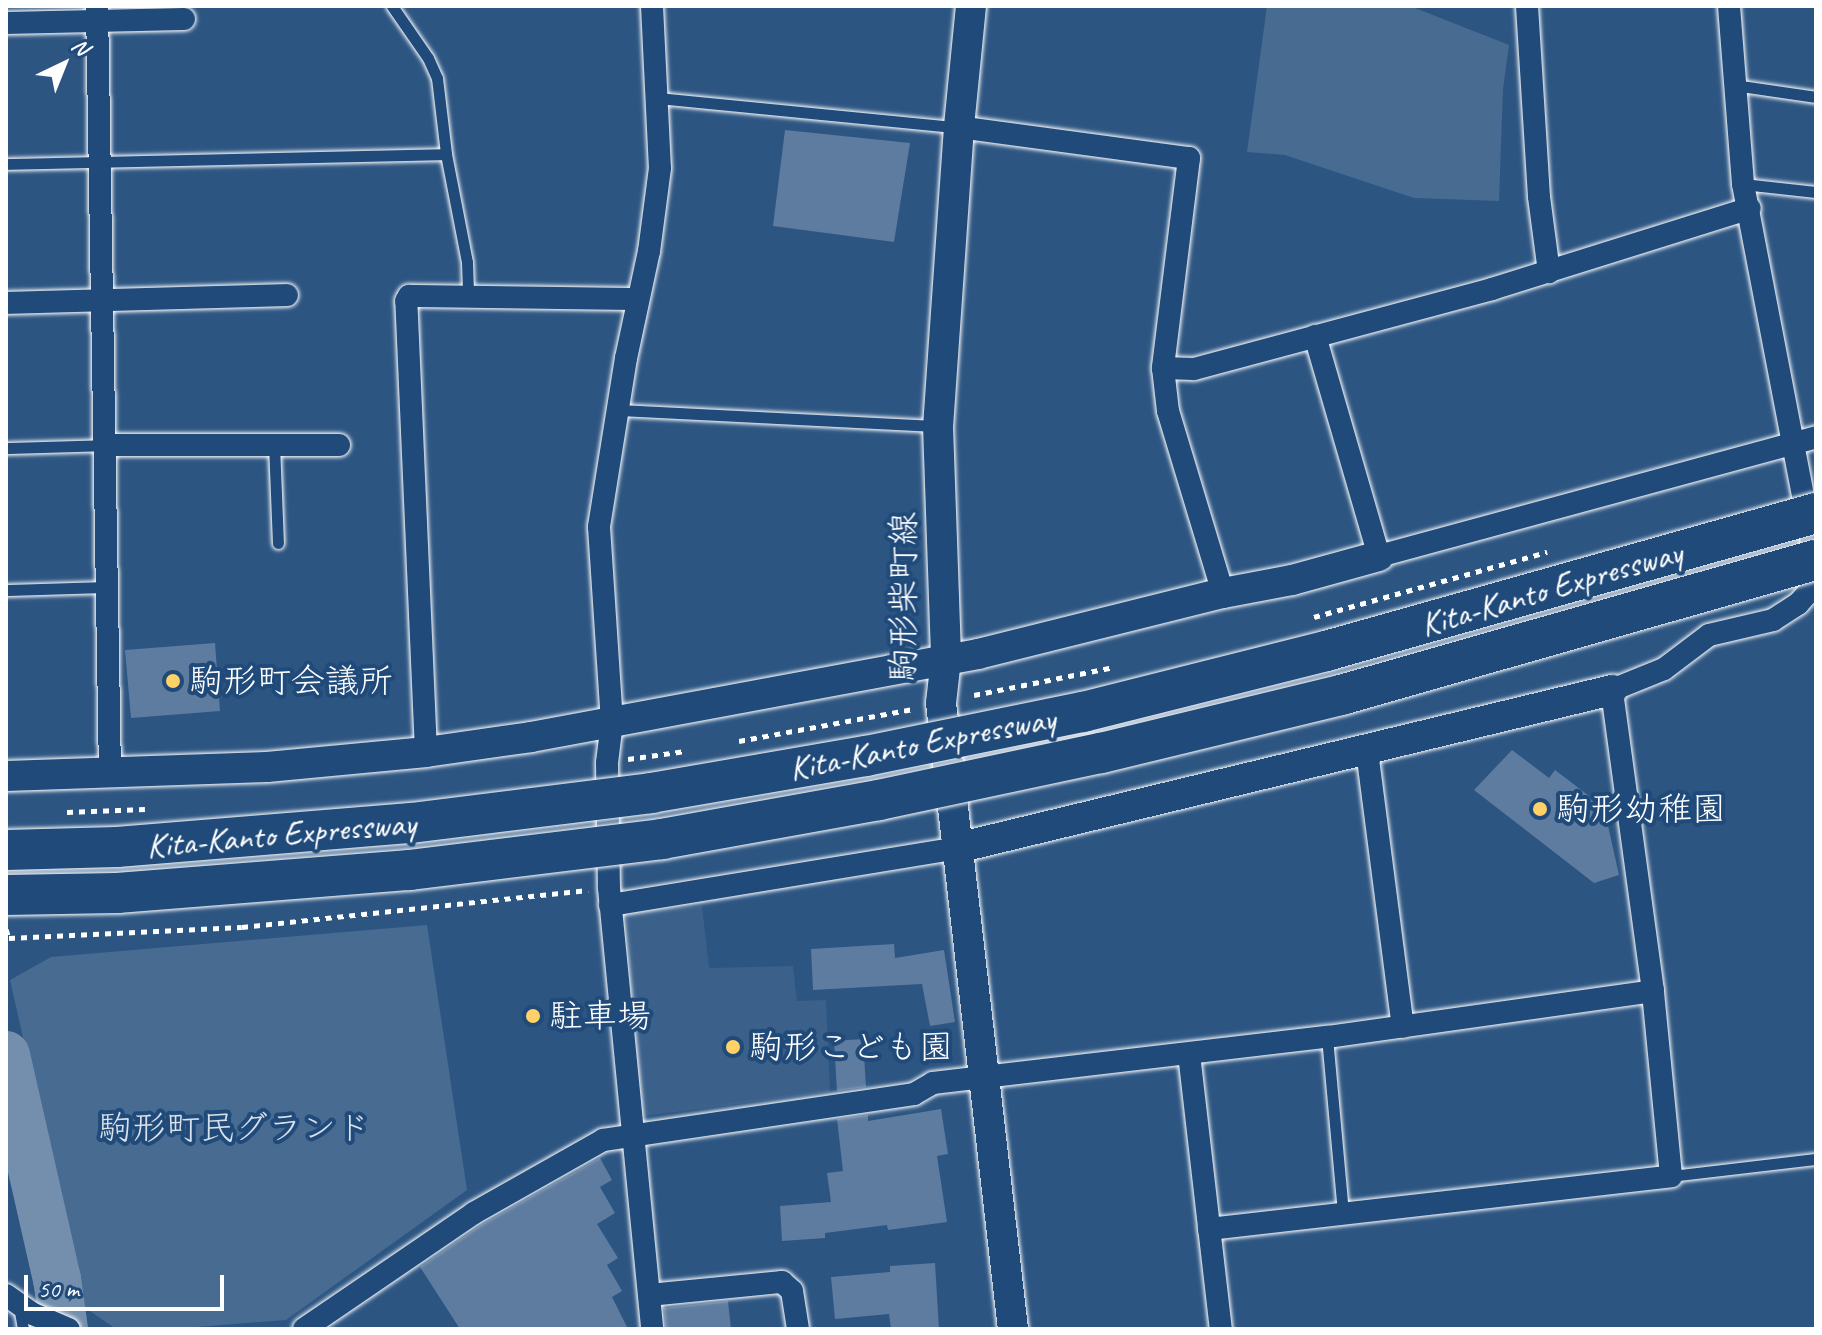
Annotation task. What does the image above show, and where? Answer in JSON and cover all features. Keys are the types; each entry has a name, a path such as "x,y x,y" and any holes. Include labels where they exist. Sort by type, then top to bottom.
{"highway":[{"name":"Kita-Kanto Expressway","path":"6,850 117,847 411,823 651,793 866,756 1083,712 1326,651 1816,513"},
{"name":"Kita-Kanto Expressway","path":"6,895 117,893 410,870 662,839 879,800 1101,753 1341,695 1816,561"}],"street":[{"path":"652,6 660,168 649,251 599,527 612,722 607,763 609,896 652,1329"},
{"name":"駒形柴町線","path":"971,6 959,127 938,426 946,659 941,703 1013,1329"},
{"path":"1527,6 1539,197 1549,272"},
{"path":"1729,6 1743,184 1816,561"},
{"path":"97,13 110,773"},
{"path":"6,23 97,13 184,19"},
{"path":"959,127 1189,158 1163,368 1168,411 1223,593"},
{"path":"1163,368 1194,369 1549,272 1750,208"},
{"path":"6,303 287,295"},
{"path":"426,752 406,301 409,296 638,299"},
{"path":"1315,336 1379,556"},
{"path":"6,776 267,767 426,752 612,722 978,654 1223,593 1292,580 1816,437"},
{"path":"106,445 339,445"},
{"path":"609,896 957,848 1612,690 1664,669 1697,641 1709,635 1773,620 1798,604 1816,584"},
{"path":"1209,1229 1671,1176 1653,991 1612,690"},
{"path":"1367,751 1403,1027"},
{"path":"306,1329 474,1213 603,1140 914,1094 933,1083 1327,1037 1653,991"},
{"path":"1189,1054 1221,1329"},
{"path":"649,1295 782,1282 792,1291 798,1329"},
{"path":"20,1311 69,1329"}],"lane":[{"path":"392,6 428,58 437,78 446,154 467,262 468,297"},
{"path":"1733,85 1816,97"},
{"path":"658,98 959,127"},
{"path":"6,164 446,154"},
{"path":"1743,184 1816,192"},
{"path":"620,410 938,426"},
{"path":"274,444 278,543"},
{"path":"6,448 106,445"},
{"path":"6,590 109,587"},
{"path":"1327,1037 1343,1213"},
{"path":"1671,1176 1816,1159"}],"path":[{"path":"725,744 913,709"},
{"path":"607,763 695,749"},
{"path":"63,813 155,808"},
{"path":"6,929 9,938 242,927 609,896"}],"shaded area":[{"name":"駒形こども園","path":"702,906 709,968 793,966 797,1001 826,1000 830,1092 642,1116 626,913"}],"green space":[{"path":"1267,6 1410,6 1509,45 1503,89 1499,201 1414,198 1285,155 1247,152"},
{"name":"駒形町民グランド","path":"427,925 467,1190 286,1320 171,1329 116,1329 84,1307 10,980 51,957"}],"building":[{"path":"785,130 910,143 894,242 773,226"},
{"name":"駒形町会議所","path":"215,643 220,711 131,718 125,650"},
{"path":"1512,750 1549,778 1555,770 1597,802 1607,821 1619,875 1594,883 1474,790"},
{"path":"894,944 895,958 944,950 955,1022 930,1026 922,984 813,990 811,949"},
{"path":"863,1039 866,1087 837,1091 834,1041"},
{"path":"941,1109 948,1154 937,1156 947,1222 888,1230 887,1225 825,1233 825,1238 782,1241 780,1206 831,1202 827,1173 843,1171 837,1119 868,1115 868,1121"},
{"path":"600,1158 612,1180 600,1187 615,1213 597,1224 618,1258 607,1265 622,1291 612,1297 628,1329 460,1329 420,1267 481,1225"},
{"path":"935,1263 939,1329 891,1329 889,1314 835,1319 831,1277 890,1272 890,1266"},
{"path":"728,1301 731,1329 666,1329 664,1308"}],"waterway":[{"path":"6,1055 57,1279 64,1329"}],"place":[{"name":"駒形町会議所","path":"173,681"},
{"name":"駒形幼稚園","path":"1540,809"},
{"name":"駐車場","path":"533,1016"},
{"name":"駒形こども園","path":"733,1047"}]}
